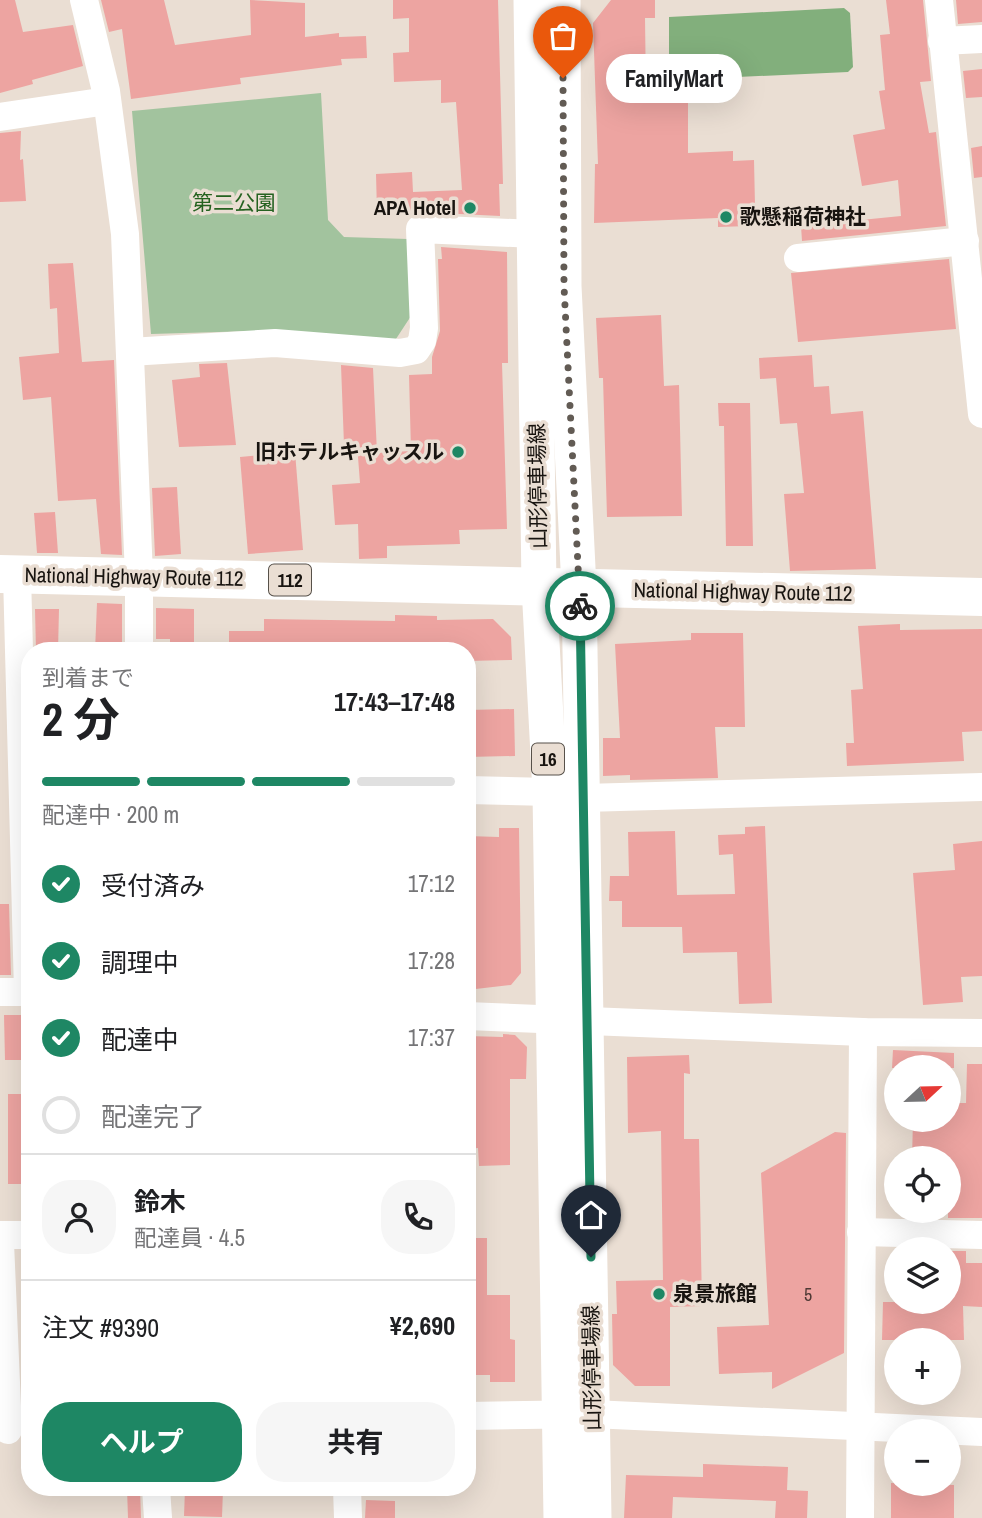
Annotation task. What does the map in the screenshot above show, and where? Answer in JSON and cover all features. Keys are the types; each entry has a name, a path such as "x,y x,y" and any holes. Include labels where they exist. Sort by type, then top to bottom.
{"highway":[{"name":"National Highway Route 112","path":"9,575 982,597"}],"main road":[{"name":"山形停車場線","path":"531,0 539,586 567,795 589,1021 575,1415 561,1518"},
{"name":"山形停車場線","path":"563,0 564,286 579,589 554,1021 575,1415 594,1518"}],"street":[{"path":"84,0 107,101 125,234 139,576 139,642"},
{"path":"939,0 982,414"},
{"path":"942,41 982,39"},
{"path":"0,117 107,101"},
{"path":"130,352 275,343 400,353 416,350 422,341 424,328 420,229 534,234"},
{"path":"798,258 965,241"},
{"path":"9,575 19,992"},
{"path":"476,790 567,795 982,787"},
{"path":"476,1017 863,1032 982,1033"},
{"path":"860,1518 863,1032"},
{"path":"861,1232 982,1235"},
{"path":"0,1235 21,1235"},
{"path":"0,1242 13,1430"},
{"path":"476,1416 575,1415 982,1432"},
{"path":"157,1496 158,1518"},
{"path":"347,1496 348,1518"}],"green space":[{"path":"844,8 850,13 853,67 848,72 673,80 669,76 669,17"},
{"name":"第二公園","path":"321,93 328,220 344,237 408,239 411,316 394,342 252,331 151,334 132,111"}],"building":[{"path":"0,0 15,0 23,32 73,25 83,66 32,80 33,84 0,93"},
{"path":"101,0 164,0 175,45 251,35 250,0 305,3 305,37 339,33 339,37 366,36 367,58 341,59 342,65 240,78 241,84 131,99 122,29 109,32"},
{"path":"393,0 498,0 503,184 499,184 500,216 440,213 440,210 377,212 376,174 412,172 413,192 462,190 456,102 441,103 441,80 394,82 393,53 409,52 409,18 393,19"},
{"path":"611,0 655,0 655,18 645,18 646,93 688,92 688,153 733,151 733,161 754,160 755,206 747,207 749,226 718,227 718,218 594,223 595,164 598,164 593,23"},
{"path":"886,0 923,0 931,81 920,82 929,133 936,132 946,226 802,241 801,226 901,216 898,180 862,186 853,135 885,129 879,91 885,90 880,35 890,34"},
{"path":"956,0 982,0 982,22 958,24"},
{"path":"982,69 982,97 966,98 963,71"},
{"path":"21,131 20,160 23,159 26,201 0,202 0,133"},
{"path":"982,146 982,177 974,178 971,148"},
{"path":"441,247 507,252 508,363 502,363 507,529 459,530 460,544 387,546 387,558 359,559 358,524 335,525 332,485 360,483 357,444 344,445 341,365 373,368 377,453 411,451 409,375 432,374 432,357 440,331 438,259 442,259"},
{"path":"949,259 956,329 798,342 791,273"},
{"path":"73,263 82,362 114,360 122,555 101,554 96,499 58,501 51,397 23,400 19,357 59,353 57,308 50,309 48,264"},
{"path":"661,315 664,386 679,385 682,516 607,517 603,378 599,378 596,318"},
{"path":"812,355 814,387 829,386 831,414 863,411 876,569 790,571 784,494 804,493 797,423 780,424 776,378 760,379 759,358"},
{"path":"227,363 236,445 179,447 172,380 200,377 199,364"},
{"path":"718,403 750,403 753,546 726,546 724,426 719,426"},
{"path":"295,452 303,550 248,554 240,457"},
{"path":"177,487 181,554 155,556 152,488"},
{"path":"55,512 58,553 37,553 34,513"},
{"path":"97,603 122,604 122,642 95,642"},
{"path":"156,608 194,609 194,642 156,639"},
{"path":"35,609 59,609 58,642 36,642"},
{"path":"395,615 437,616 437,620 493,619 511,637 512,660 476,661 476,642 229,642 229,631 264,631 264,619 395,621"},
{"path":"900,624 900,630 982,629 982,731 962,732 964,761 847,766 846,743 854,743 851,690 863,689 858,626"},
{"path":"691,633 743,633 745,727 715,727 718,778 630,780 630,775 603,776 603,738 620,738 615,644 691,640"},
{"path":"514,709 515,756 476,757 476,710"},
{"path":"765,826 772,1003 739,1004 737,952 683,953 682,927 622,927 622,901 609,901 610,876 629,876 628,832 675,831 677,895 735,894 733,854 719,855 718,835 745,834 745,827"},
{"path":"499,828 519,828 521,973 511,985 476,989 476,836 499,837"},
{"path":"982,841 982,976 961,977 963,1002 923,1005 913,873 955,870 953,844"},
{"path":"0,904 9,904 11,975 0,975"},
{"path":"4,1015 21,1015 21,1060 5,1060"},
{"path":"503,1034 515,1035 527,1047 526,1079 510,1079 510,1165 479,1166 476,1148 476,1036 503,1037"},
{"path":"893,1050 954,1053 954,1055 893,1055"},
{"path":"689,1055 690,1074 684,1073 684,1139 699,1139 702,1306 670,1307 670,1386 635,1386 613,1365 612,1314 617,1314 616,1281 663,1280 661,1131 628,1133 627,1057"},
{"path":"967,1064 982,1064 982,1218 961,1218 961,1146 912,1146 913,1132 961,1132 961,1103 966,1103"},
{"path":"8,1094 21,1094 21,1184 8,1184"},
{"path":"835,1132 846,1133 844,1353 772,1389 772,1372 719,1374 717,1327 769,1325 761,1173"},
{"path":"476,1238 487,1238 487,1295 510,1295 510,1339 515,1340 515,1382 490,1382 490,1375 476,1375"},
{"path":"961,1251 966,1251 966,1263 982,1263 982,1307 963,1306 964,1340 961,1340 961,1328 884,1328 882,1340 883,1302 884,1314 961,1314"},
{"path":"703,1464 788,1467 787,1490 808,1491 807,1518 775,1518 776,1501 673,1497 672,1518 624,1518 626,1475 703,1477"},
{"path":"127,1496 140,1496 141,1518 128,1518"},
{"path":"185,1496 223,1496 222,1517 184,1516"},
{"path":"891,1496 954,1496 954,1518 891,1518"},
{"path":"366,1500 395,1501 395,1518 365,1518"}],"way so far":[{"path":"563,78 564,286 580,606"}],"place":[{"name":"FamilyMart","path":"563,78"},
{"name":"APA Hotel","path":"470,208"},
{"name":"歌懸稲荷神社","path":"726,217"},
{"name":"旧ホテルキャッスル","path":"458,452"},
{"name":"泉景旅館","path":"659,1294"}],"route":[{"path":"580,606 591,1257"}]}
